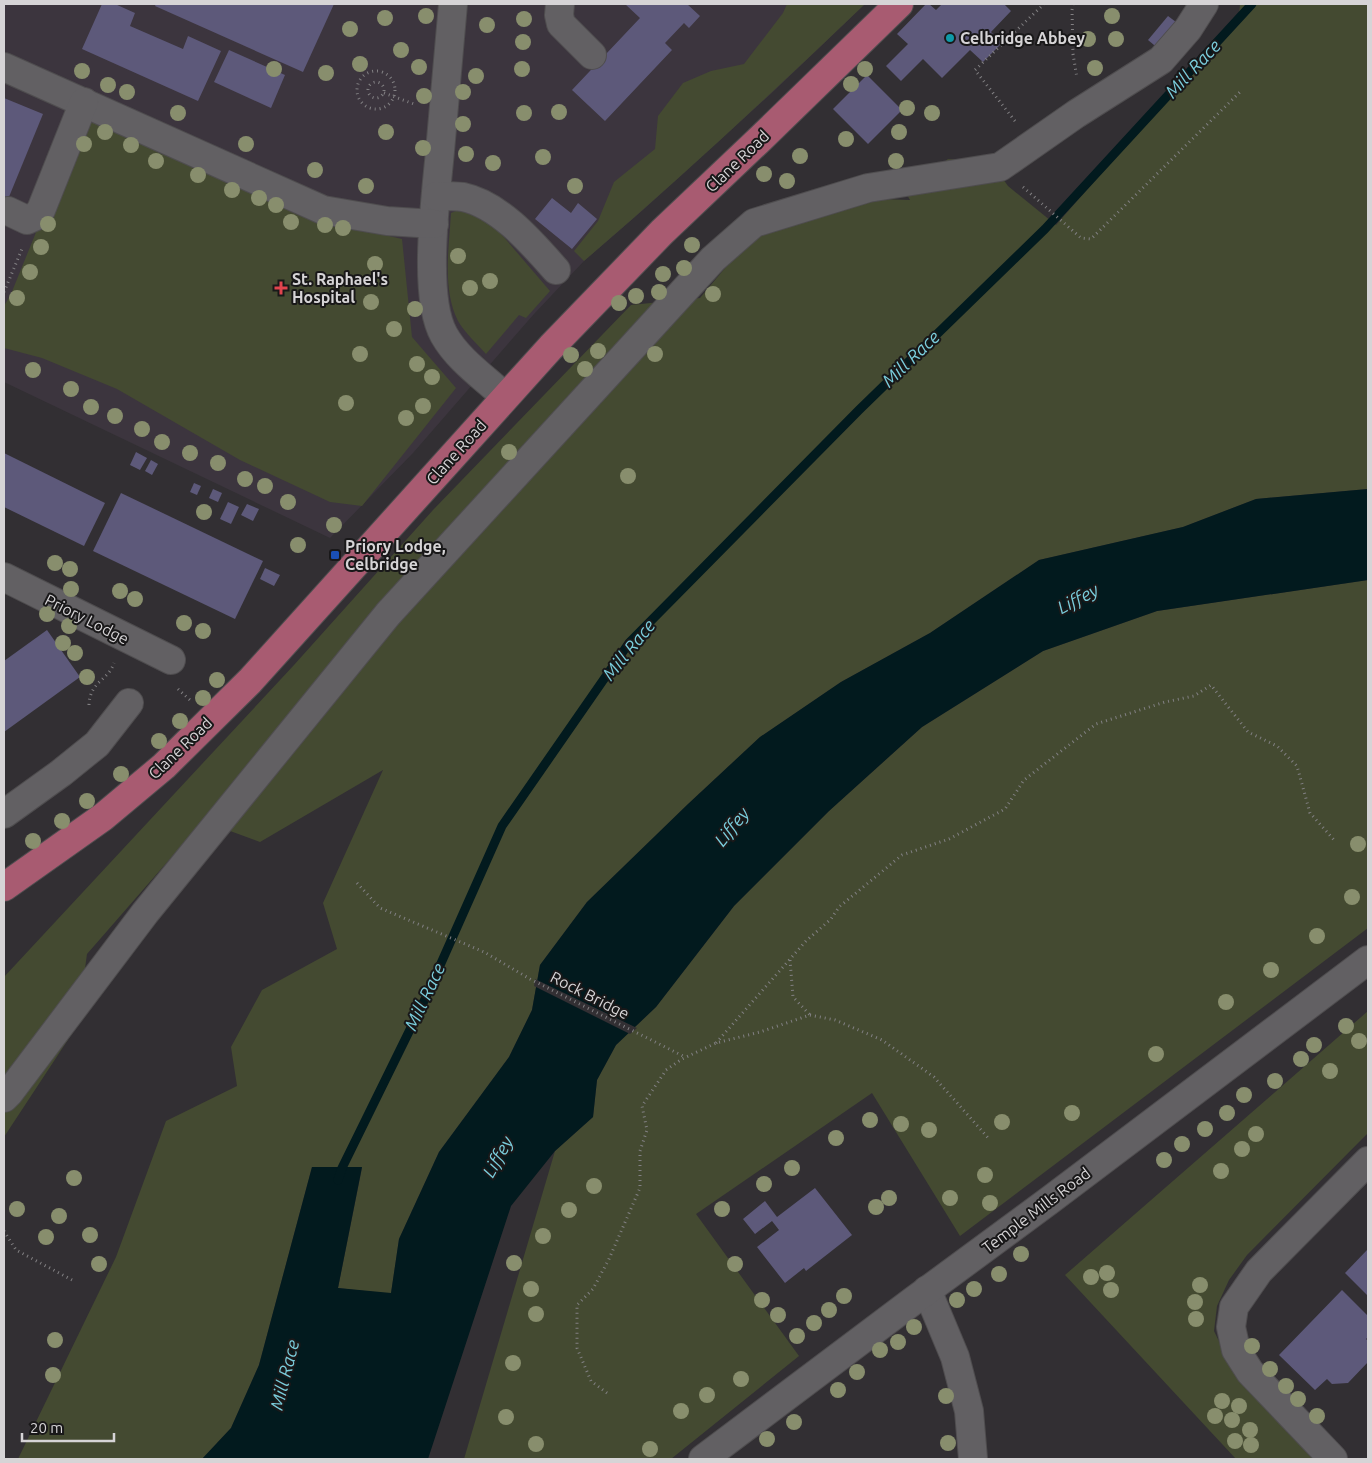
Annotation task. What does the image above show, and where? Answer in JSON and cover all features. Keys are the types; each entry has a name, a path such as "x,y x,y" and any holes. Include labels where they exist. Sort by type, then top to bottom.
{"main road":[{"name":"Clane Road","path":"4,888 103,817 164,766 250,681 505,397 662,232 899,4"}],"street":[{"path":"453,4 434,224 432,270 434,292 444,334 456,352 505,397"},
{"path":"560,4 559,15 561,24 592,55"},
{"path":"4,1098 145,913 388,614 713,259 754,223 868,188 1000,167 1032,143 1161,60 1188,30 1204,4"},
{"path":"4,67 323,210 387,221 434,224"},
{"path":"8,211 27,220 36,216 41,210 84,102"},
{"path":"436,196 463,197 480,203 495,212 532,242 556,270"},
{"name":"Priory Lodge","path":"4,577 171,660"},
{"path":"4,814 97,744 129,703"},
{"name":"Temple Mills Road","path":"703,1459 1368,960"},
{"path":"1333,1459 1250,1372 1236,1350 1231,1327 1234,1306 1259,1271 1368,1161"},
{"path":"927,1290 955,1357 969,1410 973,1459"}],"path":[{"path":"1032,143 976,70 1044,4"},
{"path":"1073,4 1073,54 1076,76 1086,108"},
{"path":"374,71 384,72 396,86 395,96 390,104 382,109 373,110 364,106 358,99 356,90 359,81 365,74 374,71"},
{"path":"380,82 385,89 384,93 381,96 373,97 370,95 369,86 380,82"},
{"path":"1039,201 1080,238 1091,239 1240,92"},
{"path":"4,292 36,216"},
{"path":"89,708 89,694 101,679 112,670 114,662 110,655"},
{"path":"171,660 191,673 177,688 211,718"},
{"path":"716,1042 806,940 831,919 839,907 902,855 949,838 1005,809 1024,780 1096,724 1165,702 1194,696 1211,685 1248,732 1277,746 1297,766 1310,813 1335,841"},
{"name":"Rock Bridge","path":"357,883 380,908 484,952 530,979 685,1057"},
{"path":"790,960 793,998 810,1015"},
{"path":"607,1393 591,1380 577,1348 577,1305 594,1289 640,1188 640,1151 647,1130 642,1106 666,1070 685,1057 716,1042 760,1032 810,1015 834,1020 882,1040 934,1077 990,1140"},
{"path":"4,1231 16,1250 74,1281"}],"shaded area":[{"name":"St. Raphael's Hospital","path":"4,4 865,4 774,91 584,261 534,314 413,453 330,538 4,382"}],"green space":[{"path":"787,4 865,4 796,70 584,261 574,251 598,221 614,182 655,149 658,116 683,83 711,71 744,64 783,13"},
{"path":"1240,4 1368,4 1368,489 1256,499 1183,527 1039,560 930,633 841,682 760,737 587,902 540,965 532,1010 509,1057 439,1152 399,1239 391,1294 338,1288 362,1168 312,1167 259,1365 231,1428 202,1459 18,1459 116,1257 166,1121 237,1086 231,1047 262,990 337,949 323,903 383,770 260,842 203,821 87,954 77,1026 4,1137 4,977 294,665 433,510 631,305 700,298 756,231 878,199 910,200 896,176 932,172 948,159 991,162 1008,186 1056,225 1239,16"},
{"path":"92,120 311,218 402,239 412,337 456,388 362,506 330,502 240,460 117,389 42,358 4,348 4,306 11,294 75,136"},
{"path":"463,208 496,228 550,291 526,318 519,315 486,354 458,321 450,296 448,254 451,213"},
{"path":"1368,580 1368,928 960,1236 872,1093 696,1214 799,1356 671,1459 464,1459 555,1151 593,1117 597,1080 616,1045 656,1007 734,906 829,811 922,727 1043,651 1157,611"},
{"path":"1368,1011 1368,1133 1247,1255 1229,1280 1217,1306 1214,1331 1230,1364 1325,1459 1236,1459 1065,1275"}],"water":[{"name":"Liffey","path":"1368,489 1368,580 1157,611 1043,651 922,727 829,811 734,906 656,1007 616,1045 597,1080 593,1117 555,1151 511,1206 428,1459 202,1459 231,1428 259,1365 312,1167 362,1167 338,1288 391,1293 399,1239 439,1152 509,1057 532,1010 540,965 587,902 760,737 841,682 930,633 1039,560 1183,527 1256,499"}],"pier":[{"path":"535,979 637,1028 630,1034 534,986"}],"building":[{"path":"102,4 115,4 135,13 130,26 183,49 188,36 221,51 198,101 82,49"},
{"path":"156,4 334,4 303,72 155,6"},
{"path":"625,4 687,4 700,16 689,28 684,23 665,43 672,50 605,121 572,90 640,18"},
{"name":"Celbridge Abbey","path":"926,4 929,4 936,10 942,4 1004,4 1011,11 991,32 1002,43 983,62 970,50 942,78 923,59 901,81 886,66 908,44 897,34"},
{"path":"1168,16 1180,25 1160,50 1148,40"},
{"path":"229,50 285,75 271,108 214,82"},
{"path":"867,75 902,110 868,144 833,109"},
{"path":"4,98 43,114 4,209"},
{"path":"552,198 571,213 578,203 597,219 572,249 535,219"},
{"path":"136,452 147,458 140,470 130,465"},
{"path":"4,453 105,503 84,546 4,507"},
{"path":"151,460 158,464 152,475 145,471"},
{"path":"194,483 201,486 197,495 190,492"},
{"path":"213,489 222,493 218,502 209,498"},
{"path":"121,493 263,561 235,619 93,551"},
{"path":"228,502 239,507 231,524 220,519"},
{"path":"247,504 259,509 253,521 241,515"},
{"path":"265,568 280,575 274,586 260,579"},
{"path":"47,630 80,677 4,732 4,661"},
{"path":"815,1188 852,1235 806,1271 804,1268 785,1283 757,1247 779,1230 772,1221 755,1234 743,1219 765,1201 777,1217"},
{"path":"1368,1249 1368,1296 1345,1273"},
{"path":"1342,1290 1368,1316 1368,1337 1366,1339 1368,1341 1368,1362 1348,1383 1332,1384 1327,1379 1315,1390 1279,1355"}],"waterway":[{"name":"Mill Race","path":"338,1180 342,1168 426,997 502,826 629,643 859,410 1045,229 1252,4"}],"place":[{"name":"Celbridge Abbey","path":"950,38"},
{"name":"St. Raphael's Hospital","path":"281,288"},
{"name":"Priory Lodge, Celbridge","path":"335,555"}]}
